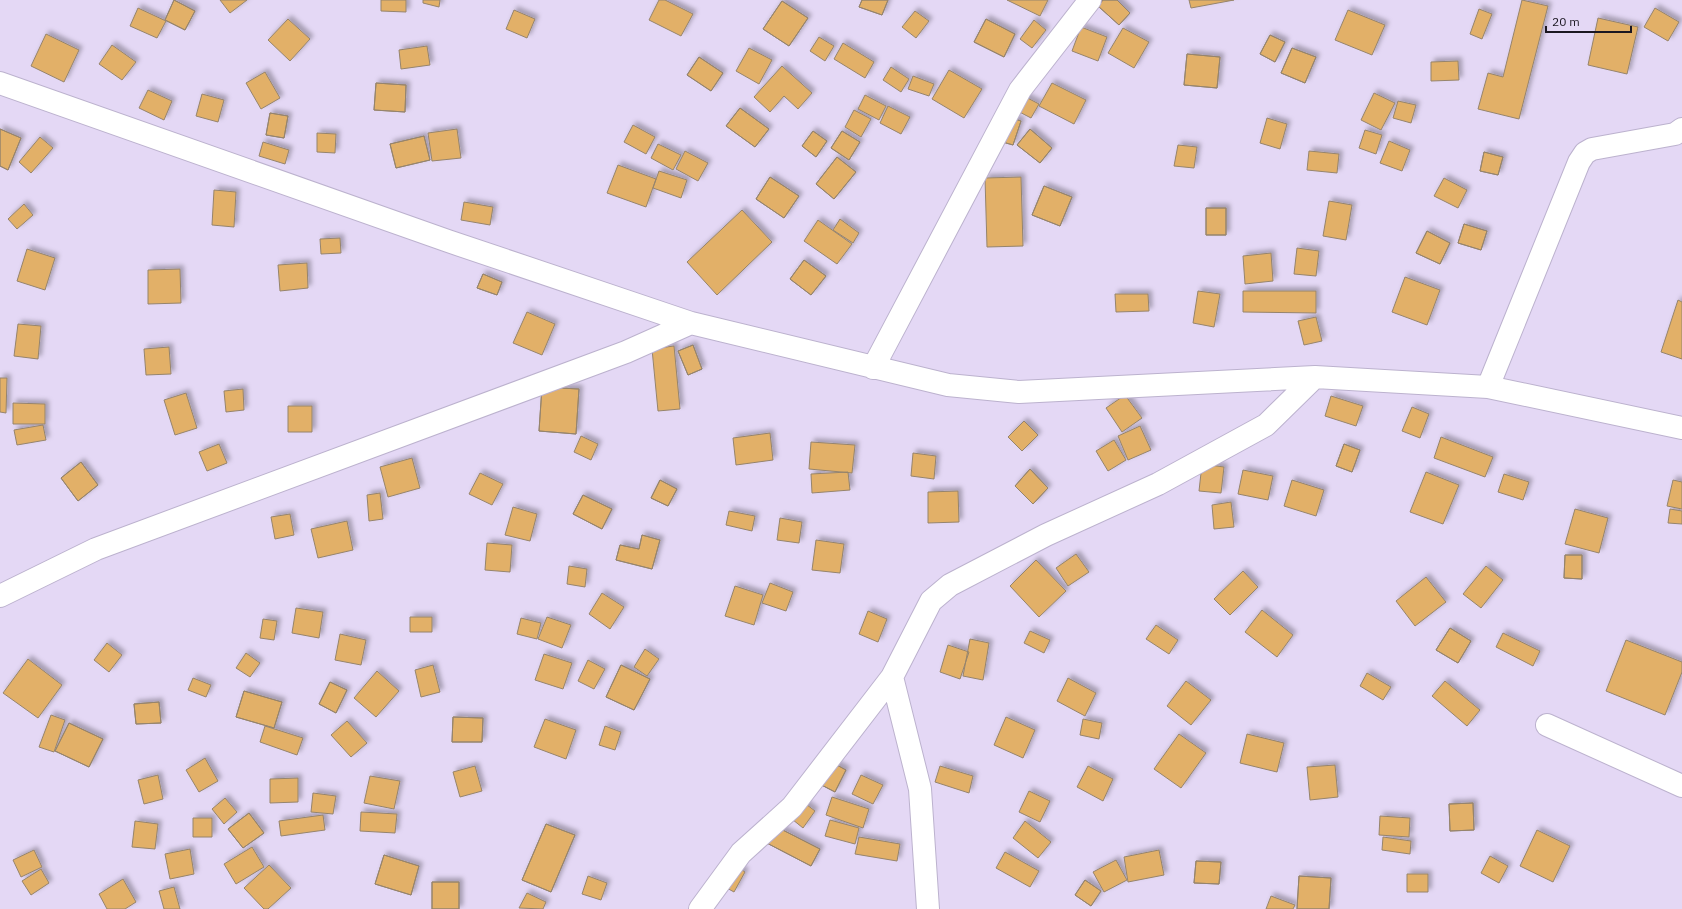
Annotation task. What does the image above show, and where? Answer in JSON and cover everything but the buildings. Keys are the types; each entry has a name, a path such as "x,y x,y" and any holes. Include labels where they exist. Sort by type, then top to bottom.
{"street":[{"path":"873,368 1020,90 1090,0"},
{"path":"2,89 691,324 873,368 948,384 1019,392 1315,377 1488,387 1682,428"},
{"path":"1488,387 1579,162 1585,153 1592,149 1675,134 1682,129"},
{"path":"1,593 96,549 626,352 691,324"},
{"path":"700,909 741,853 792,807 892,678 931,601 950,585 1046,535 1158,484 1266,425 1315,377"},
{"path":"892,678 920,789 928,909"},
{"path":"1547,725 1682,786"}]}
